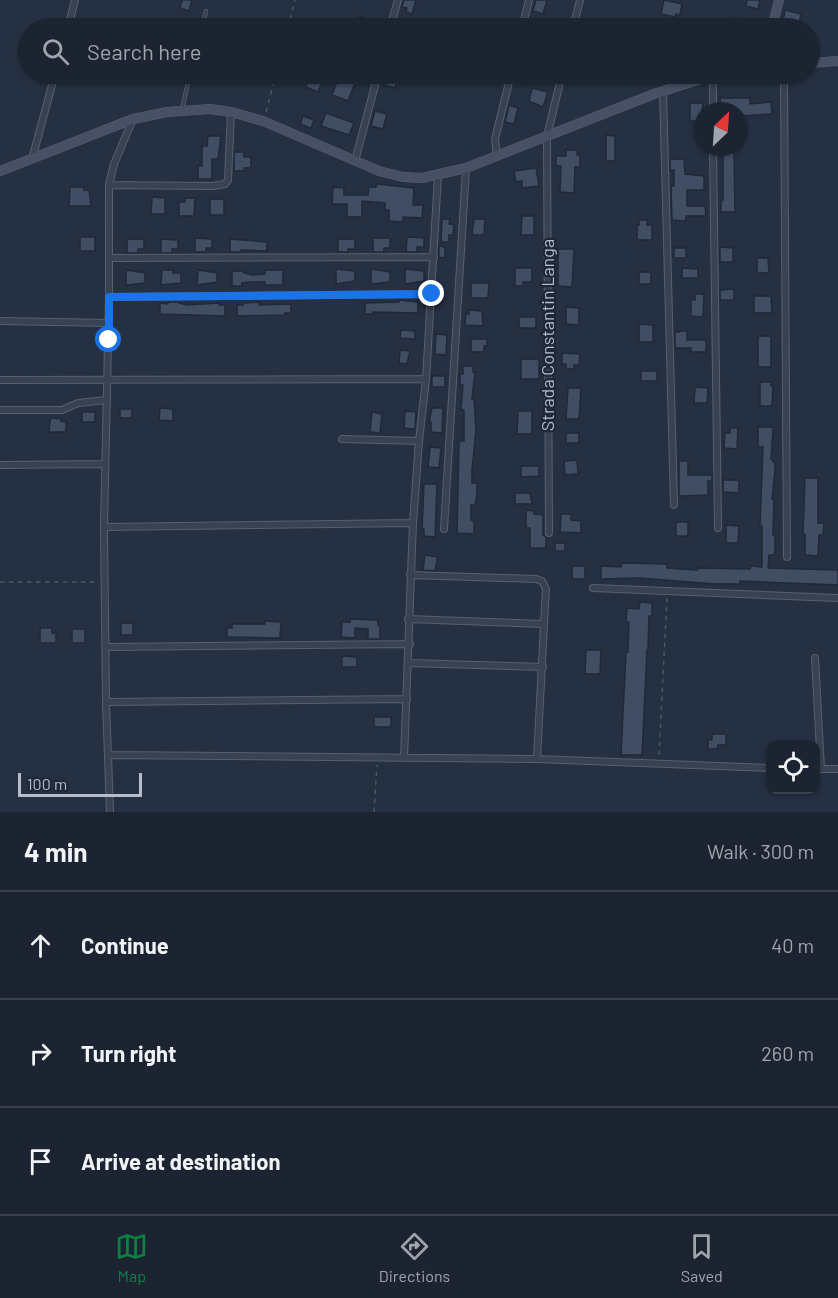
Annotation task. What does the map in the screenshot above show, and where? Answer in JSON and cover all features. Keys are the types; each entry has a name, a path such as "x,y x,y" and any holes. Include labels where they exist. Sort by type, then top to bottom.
{"main road":[{"path":"774,18 779,0"},
{"path":"820,62 838,61"},
{"path":"0,171 133,119 182,110 210,109 263,121 380,171 404,177 422,178 466,168 684,84"}],"street":[{"path":"70,18 75,0"},
{"path":"393,18 398,0"},
{"path":"524,18 529,0"},
{"path":"576,18 580,0"},
{"path":"32,159 52,84"},
{"path":"355,162 375,84"},
{"path":"496,157 495,139 509,84"},
{"name":"Strada Constantin Langa","path":"549,533 547,136 560,84"},
{"path":"713,102 714,84"},
{"path":"784,84 787,557"},
{"path":"663,91 674,506"},
{"path":"109,185 213,186 225,184 228,180 231,112"},
{"path":"110,812 105,582 109,185 114,164 133,119"},
{"path":"713,156 718,528"},
{"path":"444,529 466,168"},
{"path":"404,758 413,523 418,441 426,379 438,175"},
{"path":"110,258 434,257"},
{"path":"109,297 432,294"},
{"path":"0,321 109,322"},
{"path":"0,380 426,379"},
{"path":"0,410 62,410 87,401 106,400"},
{"path":"342,439 418,441"},
{"path":"0,465 105,464"},
{"path":"105,527 413,523"},
{"path":"410,575 536,579 545,583 543,667 537,759"},
{"path":"593,588 838,598"},
{"path":"408,619 544,624"},
{"path":"107,647 410,644"},
{"path":"815,658 817,740"},
{"path":"409,663 543,667"},
{"path":"106,702 407,699"},
{"path":"109,755 537,759 766,768"},
{"path":"820,769 838,769"}],"lane":[{"path":"204,18 206,11"},
{"path":"182,110 188,84"}],"path":[{"path":"291,18 296,0"},
{"path":"263,121 273,84"},
{"path":"0,582 105,582"},
{"path":"658,765 668,591"},
{"path":"374,812 378,758"}],"building":[{"path":"182,0 192,0 189,11 180,8"},
{"path":"404,0 416,0 412,14 406,12 407,8 402,7"},
{"path":"536,0 547,0 543,14 533,11"},
{"path":"664,0 682,4 680,15 676,14 675,17 661,14"},
{"path":"747,0 760,0 758,9 746,6"},
{"path":"785,10 801,14 800,18 784,18"},
{"path":"307,84 321,84 318,92 306,87"},
{"path":"336,84 354,84 348,101 332,95"},
{"path":"384,84 396,84 395,88"},
{"path":"532,88 548,92 543,107 529,101"},
{"path":"720,98 750,98 750,104 771,102 772,114 748,115 748,102 720,102"},
{"path":"690,103 694,103 694,121 690,121"},
{"path":"509,105 518,108 514,124 505,122"},
{"path":"375,111 387,114 383,129 371,126"},
{"path":"326,113 354,123 349,135 321,126"},
{"path":"303,116 314,120 311,128 300,124"},
{"path":"606,135 615,136 615,161 606,161"},
{"path":"208,136 221,136 218,159 212,159 212,179 198,179 198,166 202,166 202,146 207,146"},
{"path":"566,150 577,150 577,155 580,155 580,167 575,167 574,193 560,192 561,166 556,166 556,156 566,156"},
{"path":"234,152 244,152 244,157 251,157 251,168 234,171"},
{"path":"723,156 734,156 735,212 721,212 721,200 723,200"},
{"path":"670,159 684,159 685,174 704,176 704,190 687,190 687,206 705,206 706,216 686,216 686,221 672,220 671,186 674,186 674,170 670,170"},
{"path":"536,168 539,186 522,188 522,181 516,182 514,171"},
{"path":"377,184 414,188 413,205 423,205 422,218 403,217 403,222 389,221 389,210 385,210 385,203 362,201 362,217 347,217 347,204 332,204 333,187 344,188 344,195 368,195 369,187 376,187"},
{"path":"70,187 84,187 84,190 89,190 91,206 69,206"},
{"path":"152,197 165,198 165,214 151,214"},
{"path":"185,198 195,198 194,216 179,216 179,202 185,202"},
{"path":"210,199 224,199 224,215 210,215"},
{"path":"522,216 534,216 534,235 521,235"},
{"path":"442,219 450,219 449,224 454,225 453,235 449,235 449,242 441,242"},
{"path":"474,219 485,219 484,235 472,233"},
{"path":"639,220 647,220 647,225 652,225 652,240 637,240"},
{"path":"80,237 95,237 95,251 80,251"},
{"path":"407,237 424,238 424,247 417,247 417,252 406,252"},
{"path":"195,238 212,239 212,248 206,248 206,252 195,252"},
{"path":"373,238 390,238 390,248 384,248 384,252 373,252"},
{"path":"127,239 144,239 144,249 138,249 138,253 127,253"},
{"path":"161,239 178,240 178,249 172,249 172,253 161,253"},
{"path":"230,239 267,242 267,251 230,252"},
{"path":"338,239 355,239 355,249 338,252"},
{"path":"439,246 445,247 445,258 439,257"},
{"path":"720,247 733,248 733,262 720,262"},
{"path":"674,248 686,248 686,258 674,258"},
{"path":"558,249 574,249 572,287 558,286"},
{"path":"757,258 768,258 769,273 757,273"},
{"path":"515,268 532,268 532,282 523,282 523,286 515,286"},
{"path":"682,268 698,269 698,278 682,278"},
{"path":"336,269 355,271 355,281 336,284"},
{"path":"371,269 390,272 390,282 371,284"},
{"path":"405,269 424,271 424,281 405,284"},
{"path":"126,270 145,273 145,283 126,285"},
{"path":"162,270 181,273 181,283 161,285"},
{"path":"198,270 217,273 217,282 197,285"},
{"path":"265,270 283,270 283,285 251,282 242,283 242,286 232,286 232,271 244,271 252,275 265,274"},
{"path":"639,272 651,272 651,284 639,284"},
{"path":"471,283 489,283 488,298 471,298"},
{"path":"734,289 734,300 720,300 720,290"},
{"path":"695,294 704,294 701,317 691,316 691,299 695,300"},
{"path":"754,296 771,296 772,313 754,313"},
{"path":"399,300 418,302 418,313 373,312 373,314 365,314 365,303 399,302"},
{"path":"168,302 187,305 219,303 219,305 225,305 225,316 160,314 160,303 168,304"},
{"path":"259,302 259,305 291,304 291,313 237,316 237,305"},
{"path":"566,307 579,308 579,325 566,324"},
{"path":"469,310 482,311 483,326 465,325 466,314 469,314"},
{"path":"519,317 536,317 536,328 519,328"},
{"path":"639,324 653,325 653,342 639,342"},
{"path":"401,330 415,331 415,339 400,338"},
{"path":"687,331 687,340 706,340 706,352 691,352 691,348 675,348 675,332"},
{"path":"436,334 447,335 446,355 435,354"},
{"path":"758,336 771,336 771,367 758,367"},
{"path":"471,339 487,339 484,352 471,352"},
{"path":"400,350 410,351 407,364 399,363"},
{"path":"562,353 580,354 579,365 574,365 574,369 566,369 566,364 562,364"},
{"path":"521,359 539,359 539,379 521,379"},
{"path":"463,366 473,366 473,372 475,372 472,399 474,399 476,430 472,483 477,483 477,493 475,505 471,505 474,534 457,533 459,441 464,441 464,410 461,409 463,385 460,385"},
{"path":"641,371 657,371 657,381 641,381"},
{"path":"432,376 445,376 445,387 432,387"},
{"path":"760,382 771,382 773,386 772,406 760,406"},
{"path":"695,387 708,388 707,403 694,403"},
{"path":"568,388 581,388 579,419 566,419"},
{"path":"160,408 173,409 173,421 159,420"},
{"path":"432,408 443,408 442,433 431,432 431,422 429,422"},
{"path":"120,409 132,409 132,418 120,418"},
{"path":"405,411 416,412 415,429 404,428"},
{"path":"518,411 532,411 532,434 517,434"},
{"path":"82,412 95,412 95,422 82,422"},
{"path":"372,412 382,414 380,433 370,432"},
{"path":"52,418 66,422 66,432 49,432"},
{"path":"758,427 772,427 773,430 771,459 775,463 772,499 774,499 775,549 774,555 769,555 768,568 838,570 838,585 740,581 740,584 715,584 639,578 601,579 601,566 621,567 622,563 667,564 667,568 697,570 697,568 750,569 750,566 762,567 762,526 760,526 763,447 758,447"},
{"path":"730,428 738,428 737,449 724,448 725,433 730,433"},
{"path":"566,433 579,433 579,443 566,443"},
{"path":"430,447 441,448 439,468 428,467"},
{"path":"577,460 578,474 565,475 564,461"},
{"path":"679,461 688,461 688,475 712,475 712,481 708,481 708,495 679,496"},
{"path":"521,466 539,466 539,476 521,477"},
{"path":"805,478 818,478 818,523 824,523 823,535 819,535 818,556 805,555 805,534 803,534"},
{"path":"723,480 739,480 739,493 723,492"},
{"path":"424,484 437,484 435,537 424,536 422,528"},
{"path":"515,493 530,493 532,504 515,504"},
{"path":"526,510 543,515 543,535 546,537 546,548 530,548 530,528 526,528"},
{"path":"561,514 571,514 571,520 581,521 581,533 560,532"},
{"path":"676,522 688,522 688,536 676,536"},
{"path":"726,525 739,526 738,543 726,543"},
{"path":"555,543 565,543 565,551 555,551"},
{"path":"425,555 438,557 435,571 423,570"},
{"path":"572,566 585,566 585,579 572,579"},
{"path":"640,602 652,603 652,616 649,616 642,755 621,755 626,652 628,652 627,608 639,609"},
{"path":"350,619 378,620 380,639 368,639 368,629 355,628 355,638 341,637 342,622 350,622"},
{"path":"265,621 281,622 280,638 227,637 227,628 232,628 232,624 265,624"},
{"path":"121,623 133,623 133,635 121,635"},
{"path":"40,628 52,628 52,633 56,633 56,643 40,643"},
{"path":"72,629 85,629 85,643 72,643"},
{"path":"586,650 601,650 600,674 585,674"},
{"path":"342,656 357,657 357,667 342,667"},
{"path":"374,717 391,717 391,727 374,727"},
{"path":"712,734 726,734 726,745 718,745 717,749 708,749 708,740 712,740"}],"route":[{"path":"109,340 109,297 432,294"}]}
